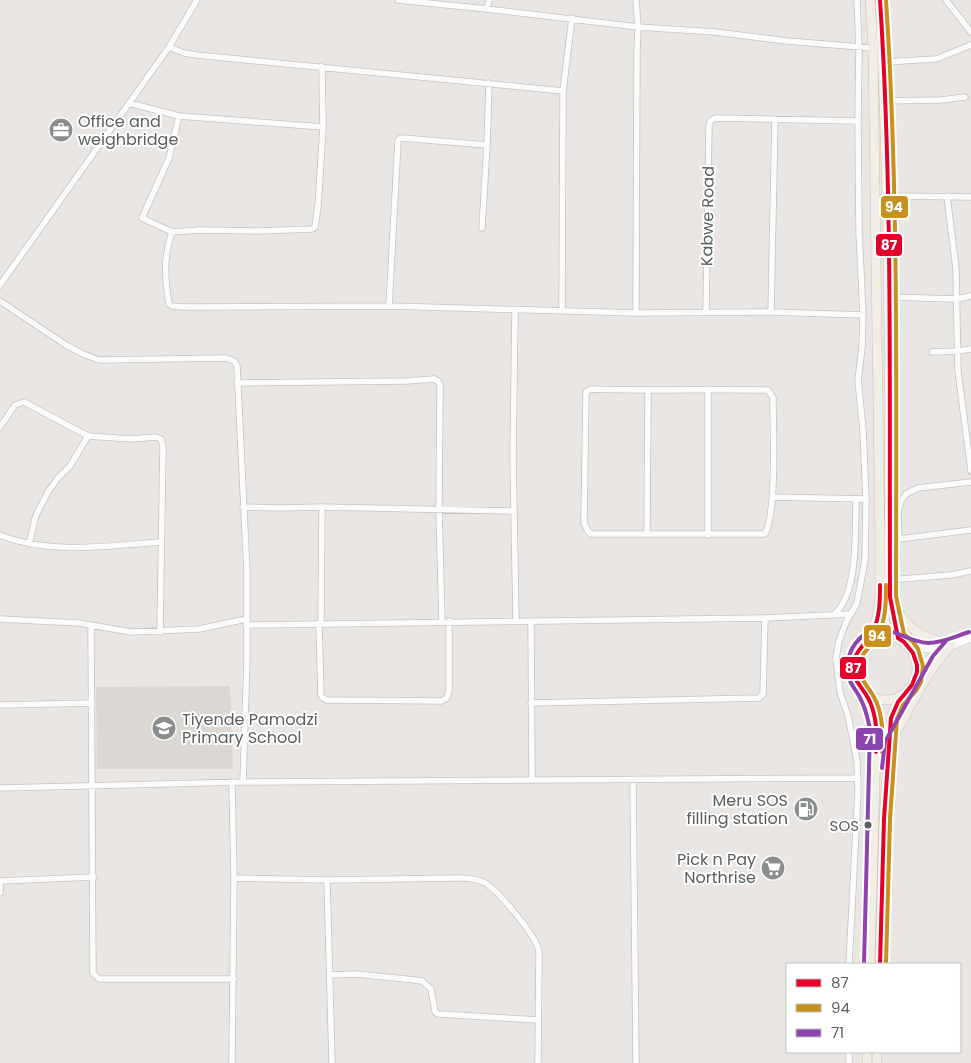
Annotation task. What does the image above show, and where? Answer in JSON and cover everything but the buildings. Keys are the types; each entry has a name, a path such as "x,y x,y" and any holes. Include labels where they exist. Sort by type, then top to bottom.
{"main road":[{"path":"870,0 873,48 880,588 877,618 869,639 858,650 853,664 857,683 866,694 875,721 870,963"},
{"path":"880,0 884,62 889,297 889,580 890,597 898,638"},
{"path":"890,597 903,621 925,638 947,646 890,744"},
{"path":"869,639 881,635 898,638 908,645 916,659 916,676 913,684 896,705 891,718 884,819 880,963"},
{"path":"866,694 881,701 892,700 902,696"}],"street":[{"path":"0,285 169,47 197,0"},
{"path":"398,0 427,1 572,18 638,28 715,32 787,41 873,48"},
{"path":"487,8 489,0"},
{"path":"636,0 638,28 636,53 636,313"},
{"path":"849,963 858,778 854,741 840,692 836,658 839,641 857,603 865,560 866,499 863,430 858,380 862,348 862,315 857,0"},
{"path":"946,0 971,32"},
{"path":"562,310 564,90 572,18"},
{"path":"884,62 936,59 971,46"},
{"path":"169,47 196,55 564,90"},
{"path":"179,116 168,158 142,214 142,218 172,232 195,230 312,229 315,227 318,206 323,127 322,67"},
{"path":"482,228 490,83"},
{"path":"884,101 941,100 965,97"},
{"path":"129,103 179,116 323,127"},
{"name":"Kabwe Road","path":"706,312 709,125 711,120 716,118 775,119"},
{"path":"771,312 775,119 858,121"},
{"path":"389,306 399,139 487,146"},
{"path":"886,196 971,197"},
{"path":"947,196 956,269 958,371 971,471"},
{"path":"172,232 165,260 165,280 169,304 172,306 389,306 636,313 771,312 862,315"},
{"path":"889,297 956,298 971,296"},
{"path":"0,302 66,345 99,360 226,358 234,361 237,366 247,572 247,659 243,782"},
{"path":"515,310 514,511 516,621"},
{"path":"932,352 971,349"},
{"path":"238,383 434,379 438,381 440,385 439,509 449,691 447,698 441,701 327,700 321,695 322,506"},
{"path":"591,389 648,390 768,390 772,395 772,497 769,524 765,534 591,534 588,531 584,523 586,392 591,389"},
{"path":"708,389 708,535"},
{"path":"647,533 648,390"},
{"path":"0,427 15,405 24,402 88,436 131,439 156,437 161,439 163,447 160,632"},
{"path":"29,544 36,516 48,492 70,466 88,436"},
{"path":"971,482 918,488 906,494 901,501 898,512 899,538 971,530"},
{"path":"772,497 866,499"},
{"path":"833,615 837,612 845,598 854,565 856,500"},
{"path":"243,507 322,506 514,511"},
{"path":"0,535 29,544 74,547 123,546 161,542"},
{"path":"889,580 951,575 971,571"},
{"path":"0,619 91,625 131,632 160,632 199,629 246,622 320,623 765,618 851,614"},
{"path":"531,703 759,698 763,694 765,618"},
{"path":"531,621 532,779"},
{"path":"91,625 94,877 92,970 95,977 99,979 234,979"},
{"path":"908,645 932,649 971,638"},
{"path":"916,676 923,664 932,655 947,646"},
{"path":"0,705 92,703"},
{"path":"0,788 232,782 532,779 633,781 858,778"},
{"path":"633,781 636,1063"},
{"path":"232,782 234,878 232,1063"},
{"path":"0,893 0,881 94,877"},
{"path":"234,878 327,880 460,878 473,879 485,883 496,892 537,945 539,951 538,1063"},
{"path":"327,880 332,1063"},
{"path":"330,975 356,974 422,981 431,989 433,1007 438,1014 538,1020"}],"shaded area":[{"name":"Tiyende Pamodzi Primary School","path":"230,686 233,769 97,769 96,687"}],"transit line":[{"name":"87","path":"880,0 889,223 890,597 898,638 913,653 917,665 917,672 912,685 898,702 891,718 884,819 880,963"},
{"name":"94","path":"886,0 895,223 896,596 904,634 918,649 923,666 921,682 916,691 903,705 897,719 890,819 886,963"},
{"name":"87","path":"876,752 874,714 868,698 855,677 853,668 855,657 870,636 877,620 880,585"},
{"name":"94","path":"882,752 880,712 873,695 859,672 859,668 861,658 875,639 883,623 886,585"},
{"name":"71","path":"864,963 870,729 867,714 849,677 848,665 850,654 855,644 864,635 873,630 882,629 928,643 944,641 969,632"},
{"name":"71","path":"882,768 885,742 933,656 946,641"}],"place":[{"name":"Office and weighbridge","path":"61,130"},
{"name":"Tiyende Pamodzi Primary School","path":"164,728"},
{"name":"Meru SOS filling station","path":"806,809"},
{"name":"SOS","path":"868,825"},
{"name":"Pick n Pay Northrise","path":"773,868"}]}
